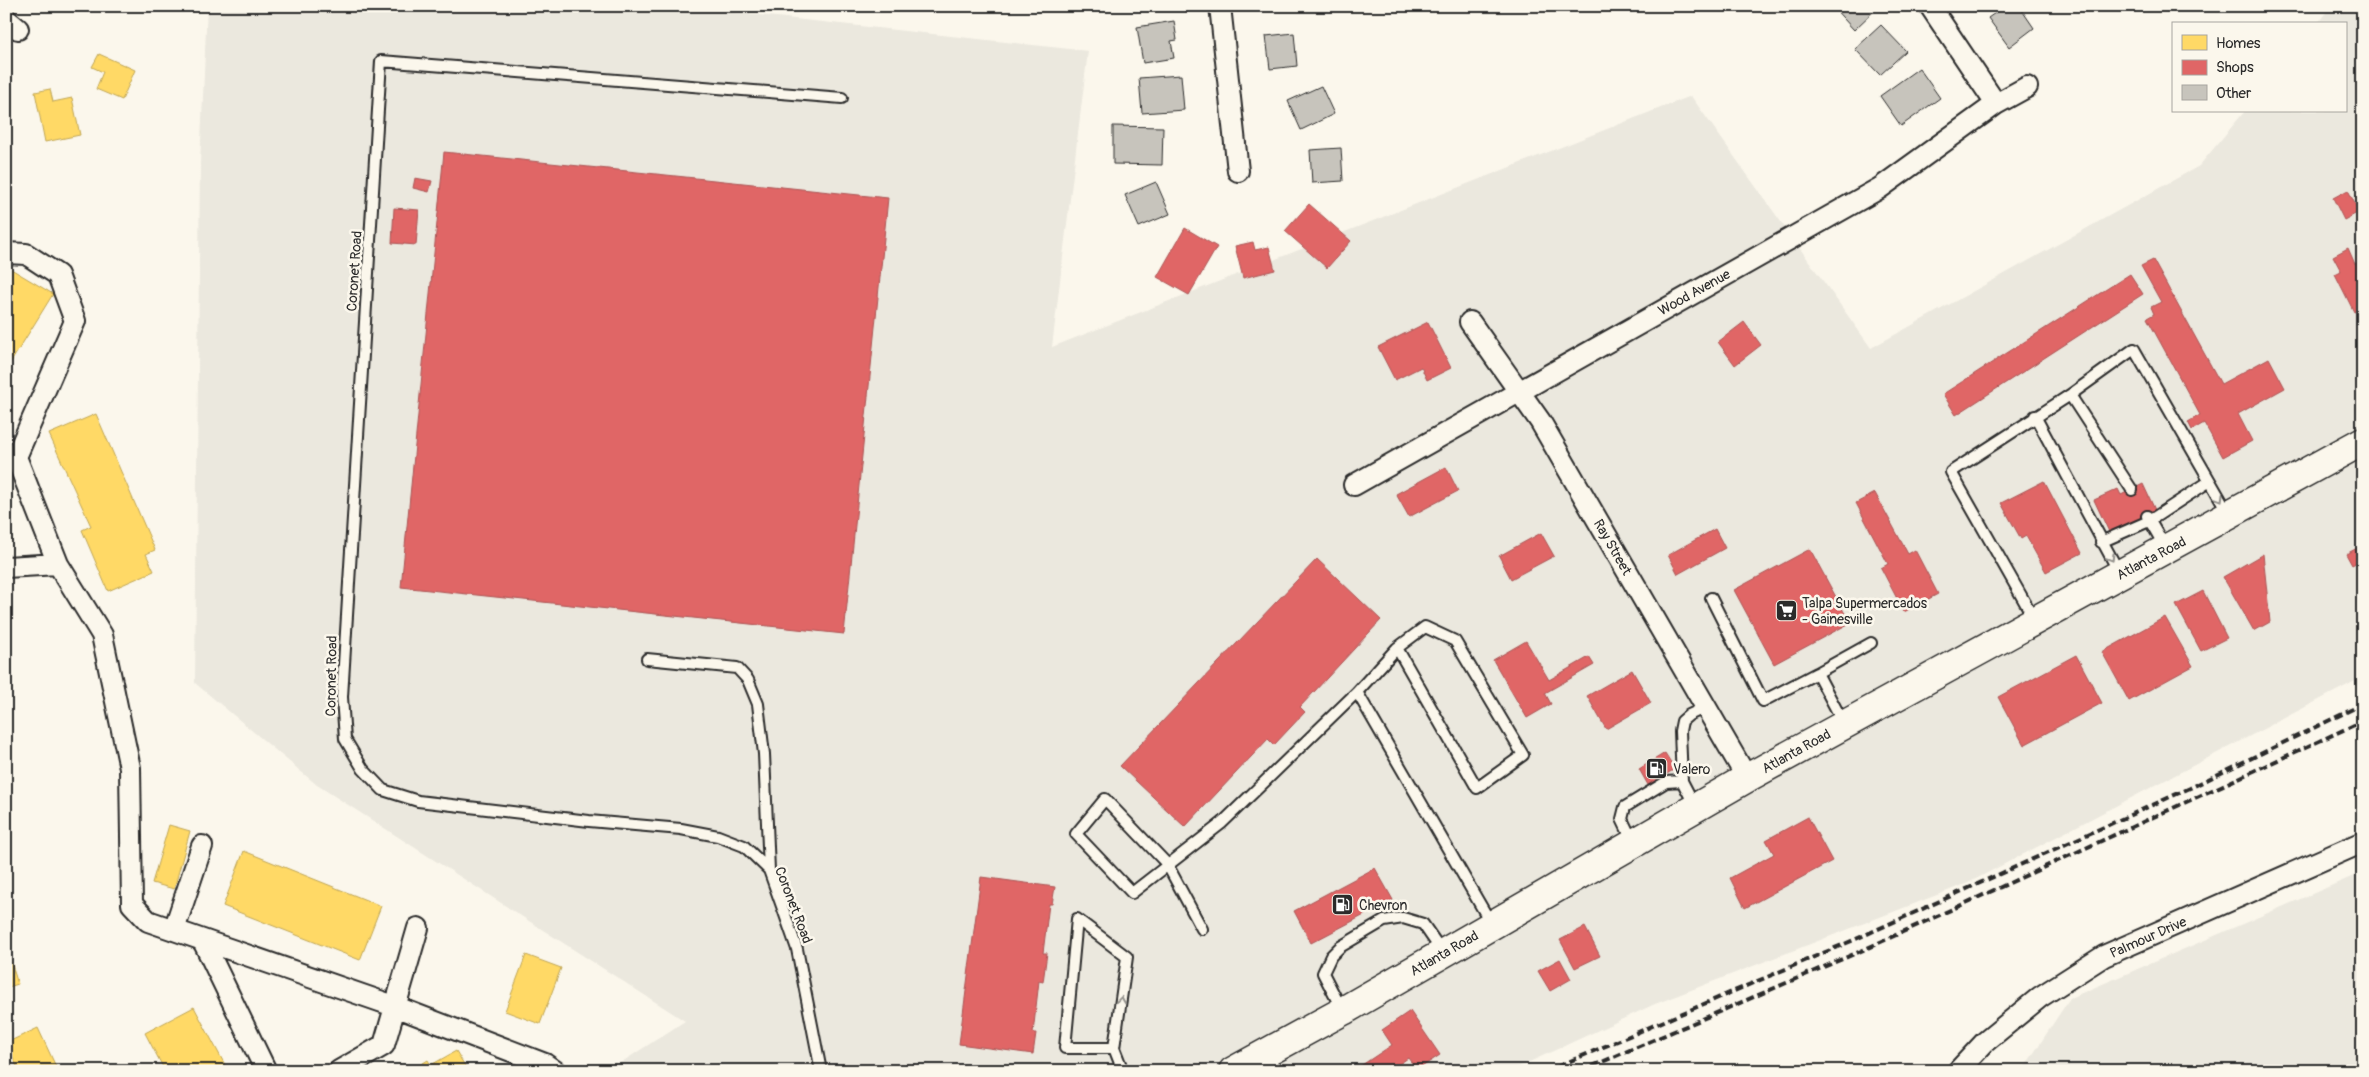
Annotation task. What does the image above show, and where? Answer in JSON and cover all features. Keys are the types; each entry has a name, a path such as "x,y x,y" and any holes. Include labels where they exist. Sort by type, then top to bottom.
{"main road":[{"name":"Atlanta Road","path":"1233,1071 1443,954 1747,778 2230,515 2363,440"}],"street":[{"path":"1220,6 1238,171"},
{"path":"1930,6 1996,104"},
{"name":"Wood Avenue","path":"1354,486 1519,390 1880,188 1996,104 2028,87"},
{"path":"6,253 26,254 58,275 75,321 11,457 58,564 102,635 130,768 132,904 148,921 394,1006 547,1069"},
{"name":"Ray Street","path":"1470,322 1540,421 1747,778"},
{"path":"6,567 58,564"},
{"name":"Palmour Drive","path":"1958,1071 1985,1042 2040,997 2104,956 2363,842"},
{"path":"174,930 202,846"},
{"path":"339,1071 384,1045 418,928"},
{"path":"203,941 266,1071"}],"lane":[{"name":"Coronet Road","path":"821,1071 797,949 769,870 744,846 718,836 681,829 589,821 418,801 384,790 363,769 345,739 342,697 381,61 842,98"},
{"path":"2036,621 1951,472 2070,394 2134,349 2230,515"},
{"path":"2070,394 2132,490"},
{"path":"2035,416 2101,542 2120,574"},
{"path":"2101,542 2148,518 2210,481"},
{"path":"2148,518 2167,549"},
{"path":"1711,598 1762,701 1871,643"},
{"path":"1202,929 1167,864 1105,800 1076,834 1132,893 1167,864 1222,823 1357,692 1397,648 1425,627 1455,641 1523,754 1477,788 1397,648"},
{"path":"647,659 737,668 748,680 758,704 764,754 769,870"},
{"path":"1817,673 1845,725"},
{"path":"1357,692 1493,925"},
{"path":"1696,808 1682,781 1680,731 1682,721 1689,715 1706,707"},
{"path":"1634,843 1622,819 1625,807 1666,782 1682,781"},
{"path":"1342,1011 1323,973 1331,956 1340,947 1384,920 1403,918 1423,924 1443,954"},
{"path":"1114,1048 1065,1048 1077,919 1127,957 1114,1048 1123,1071"}],"shaded area":[{"path":"207,6 677,6 1088,51 1052,347 1691,96 1871,348 2199,166 2244,112 2346,112 2346,22 2319,22 2331,6 2363,6 2363,677 1968,883 1655,1004 1510,1071 608,1071 685,1021 317,785 195,683 200,164"},
{"path":"2363,872 2363,1071 2022,1071 2070,998"}],"building: Homes":[{"path":"99,54 135,70 122,100 96,89 103,72 92,67"},
{"path":"50,89 53,102 72,98 80,135 45,142 35,92"},
{"path":"6,266 53,294 6,370"},
{"path":"96,414 155,550 146,554 154,571 108,591 82,530 91,526 49,434"},
{"path":"169,825 190,831 174,889 152,883"},
{"path":"244,851 381,906 360,960 223,906"},
{"path":"6,951 18,984 6,988"},
{"path":"526,955 561,968 540,1024 505,1011"},
{"path":"194,1007 225,1065 219,1069 220,1071 165,1071 145,1033"},
{"path":"38,1028 58,1071 19,1071 6,1043"},
{"path":"456,1051 468,1071 410,1071 428,1060 431,1065"}],"building: Shops":[{"path":"444,152 888,198 844,634 401,587"},
{"path":"415,178 432,181 429,192 413,188"},
{"path":"2348,190 2359,212 2344,220 2333,198"},
{"path":"1309,204 1351,241 1327,268 1285,231"},
{"path":"394,208 419,210 416,245 392,243"},
{"path":"1185,228 1217,247 1189,295 1157,277"},
{"path":"1253,242 1255,250 1269,247 1275,270 1243,278 1235,246"},
{"path":"2348,248 2355,264 2360,261 2363,265 2363,308 2354,312 2335,274 2341,271 2333,256"},
{"path":"2153,260 2221,384 2269,358 2285,388 2238,414 2252,441 2223,457 2204,423 2192,430 2188,422 2200,415 2147,318 2154,314 2151,307 2161,302 2141,266"},
{"path":"2130,274 2143,294 1956,415 1943,394"},
{"path":"1428,322 1451,368 1427,380 1421,367 1395,380 1378,347"},
{"path":"1744,322 1761,345 1735,365 1718,342"},
{"path":"1446,467 1458,491 1409,517 1396,494"},
{"path":"2044,481 2082,553 2046,572 2026,536 2021,539 2001,503"},
{"path":"2143,484 2156,512 2110,534 2094,500 2118,489 2121,495"},
{"path":"1875,493 1908,554 1915,550 1938,594 1904,612 1881,568 1888,564 1856,503"},
{"path":"1715,529 1725,548 1678,574 1668,555"},
{"path":"1541,533 1554,556 1511,579 1499,556"},
{"path":"2363,545 2363,559 2352,565 2346,554"},
{"path":"1810,549 1850,623 1774,664 1734,590"},
{"path":"2263,554 2270,622 2254,631 2223,577"},
{"path":"1317,559 1381,620 1300,707 1305,712 1274,745 1268,739 1185,827 1120,766"},
{"path":"2203,591 2227,638 2201,651 2176,605"},
{"path":"2165,617 2193,666 2129,701 2102,652"},
{"path":"1526,641 1549,680 1589,657 1594,665 1545,693 1551,704 1527,718 1493,660"},
{"path":"2076,655 2102,703 2024,745 1998,697"},
{"path":"1632,670 1651,703 1606,729 1587,696"},
{"name":"Valero","path":"1665,753 1675,769 1648,785 1639,769"},
{"path":"1808,817 1832,861 1745,908 1730,878 1774,854 1766,840"},
{"name":"Chevron","path":"1375,868 1393,900 1311,943 1294,911"},
{"path":"981,877 1055,887 1052,904 1049,904 1043,953 1047,953 1043,982 1039,981 1033,1033 1036,1033 1033,1054 959,1044"},
{"path":"1585,927 1600,956 1575,968 1560,940"},
{"path":"1560,959 1571,979 1550,991 1538,971"},
{"path":"1410,1011 1440,1055 1417,1070 1408,1058 1389,1071 1353,1071 1392,1045 1382,1030"}],"building: Other":[{"path":"1832,6 1875,6 1877,8 1854,30"},
{"path":"2005,6 2019,6 2034,28 2009,47 1988,18"},
{"path":"1174,21 1177,40 1171,41 1174,58 1143,63 1137,27"},
{"path":"1881,25 1906,51 1880,75 1855,49"},
{"path":"1294,33 1297,66 1270,69 1266,36"},
{"path":"1919,68 1940,98 1901,126 1880,96"},
{"path":"1181,75 1184,110 1142,113 1139,78"},
{"path":"1321,86 1334,114 1301,130 1288,101"},
{"path":"1113,126 1163,127 1162,165 1113,164"},
{"path":"1341,148 1343,181 1312,183 1310,150"},
{"path":"1156,182 1170,214 1139,227 1125,195"}],"railway":[{"path":"1547,1071 1856,939 2190,788 2363,704"},
{"path":"1581,1071 1861,951 2363,721"}],"place":[{"name":"Talpa Supermercados - Gainesville","path":"1786,611"},
{"name":"Valero","path":"1657,769"},
{"name":"Chevron","path":"1343,905"}]}
